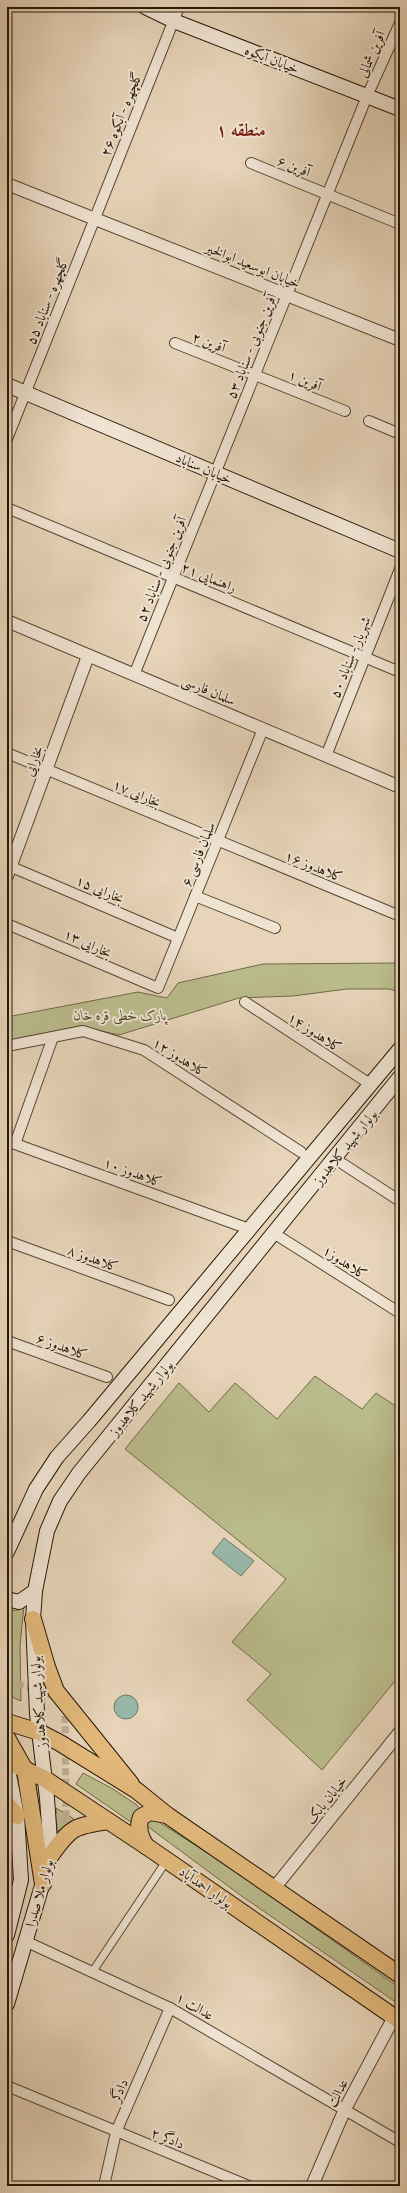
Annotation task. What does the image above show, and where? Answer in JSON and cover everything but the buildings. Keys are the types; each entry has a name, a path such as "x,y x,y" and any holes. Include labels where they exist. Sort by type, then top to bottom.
{"main road":[{"name":"خیابان آبکوه","path":"145,7 174,20 400,109"},
{"name":"خیابان سناباد","path":"7,385 400,551"},
{"name":"بولوار شهید کلاهدوز","path":"7,1552 12,1528 57,1457 249,1230 400,1048"},
{"name":"بولوار شهید کلاهدوز","path":"45,1779 39,1732 33,1620 35,1591 48,1531 60,1501 79,1473 275,1234 400,1077"},
{"path":"7,1599 19,1602 35,1591"},
{"path":"33,1620 46,1667 56,1691 116,1762 136,1790"},
{"path":"7,1722 39,1732 136,1790 167,1815 400,1974"},
{"path":"7,1738 25,1770 43,1884"},
{"name":"بولوار احمدآباد","path":"7,1761 45,1779 167,1860 397,2019"},
{"name":"بولوار ملا صدرا","path":"7,1764 17,1816 21,1880 7,1934"},
{"name":"بولوار ملا صدرا","path":"7,2004 51,1855 45,1779"},
{"path":"7,1804 17,1816"},
{"path":"146,1846 142,1840 139,1828 141,1817 150,1812 167,1815"},
{"path":"51,1855 66,1833 82,1825 108,1821"},
{"path":"21,1880 31,1875 40,1879 43,1884"}],"street":[{"name":"گلچهره - آبکوه ۲۶","path":"95,219 179,7"},
{"name":"آفرین شمالی","path":"367,96 400,23"},
{"name":"آفرین جنوبی - سناباد ۵۳","path":"215,473 367,96"},
{"name":"آفرین ۶","path":"251,163 400,224"},
{"name":"خیابان ابوسعید ابوالخیر","path":"7,184 400,340"},
{"name":"گلچهره - سناباد ۵۵","path":"7,439 95,219"},
{"name":"آفرین ۲","path":"175,343 255,375"},
{"name":"آفرین ۱","path":"255,375 345,411"},
{"path":"369,421 400,434"},
{"name":"آفرین جنوبی - سناباد ۵۲","path":"134,675 215,473"},
{"name":"راهنمایی ۲۱","path":"7,508 365,656 400,672"},
{"name":"شهریار - سناباد ۵۰","path":"326,756 400,569"},
{"name":"سلمان فارسی","path":"7,621 400,787"},
{"name":"بخارایی","path":"8,869 88,656"},
{"name":"سلمان فارسی ۶","path":"158,988 264,729"},
{"name":"بخارایی ۱۷","path":"7,753 218,842"},
{"name":"کلاهدوز ۱۶","path":"218,842 400,916"},
{"name":"بخارایی ۱۵","path":"8,869 178,938"},
{"path":"195,896 274,928"},
{"name":"بخارایی ۱۳","path":"7,924 158,988"},
{"name":"کلاهدوز ۱۴","path":"246,1002 370,1084"},
{"name":"کلاهدوز ۱۲","path":"7,1046 83,1030 144,1050 301,1152"},
{"path":"11,1142 53,1037"},
{"name":"کلاهدوز ۱۰","path":"11,1142 249,1230"},
{"path":"343,1164 400,1202"},
{"name":"کلاهدوز۱","path":"275,1234 400,1313"},
{"name":"کلاهدوز ۸","path":"7,1241 169,1300"},
{"name":"کلاهدوز ۶","path":"7,1341 107,1378"},
{"name":"خیابان بابک","path":"274,1887 400,1733"},
{"path":"93,1971 167,1860"},
{"name":"عدالت ۱","path":"25,1941 93,1971 170,2008 400,2142"},
{"name":"دادگر","path":"104,2186 116,2132 170,2008"},
{"name":"عدالت","path":"312,2186 345,2109 397,2019"},
{"name":"دادگر ۲","path":"7,2086 249,2186"}],"green space":[{"name":"پارک خطی قره خان","path":"400,963 400,992 389,989 347,989 293,996 239,998 119,1035 80,1026 7,1041 7,1017 138,992 167,998 178,983 263,964"},
{"path":"315,1376 362,1409 376,1393 400,1409 400,1675 322,1770 247,1700 271,1674 232,1642 286,1579 125,1449 179,1383 209,1412 235,1383 277,1419"},
{"path":"24,1606 20,1645 21,1701 7,1695 7,1611 18,1610"},
{"path":"83,1773 113,1789 137,1805 139,1808 133,1816 135,1825 76,1784"},
{"path":"56,1808 74,1819 57,1832"},
{"path":"147,1819 154,1819 225,1864 400,1988 400,2005 243,1897 146,1825"}],"shaded area":[{"path":"224,1538 254,1561 241,1576 212,1553"},
{"path":"126,1695 135,1698 138,1707 135,1716 126,1719 117,1716 114,1707 117,1698"}],"tunnel":[{"path":"7,1680 57,1697"},
{"path":"13,1798 66,1822 65,1706"}],"district":[{"name":"منطقه ۱","path":"241,130"}]}
